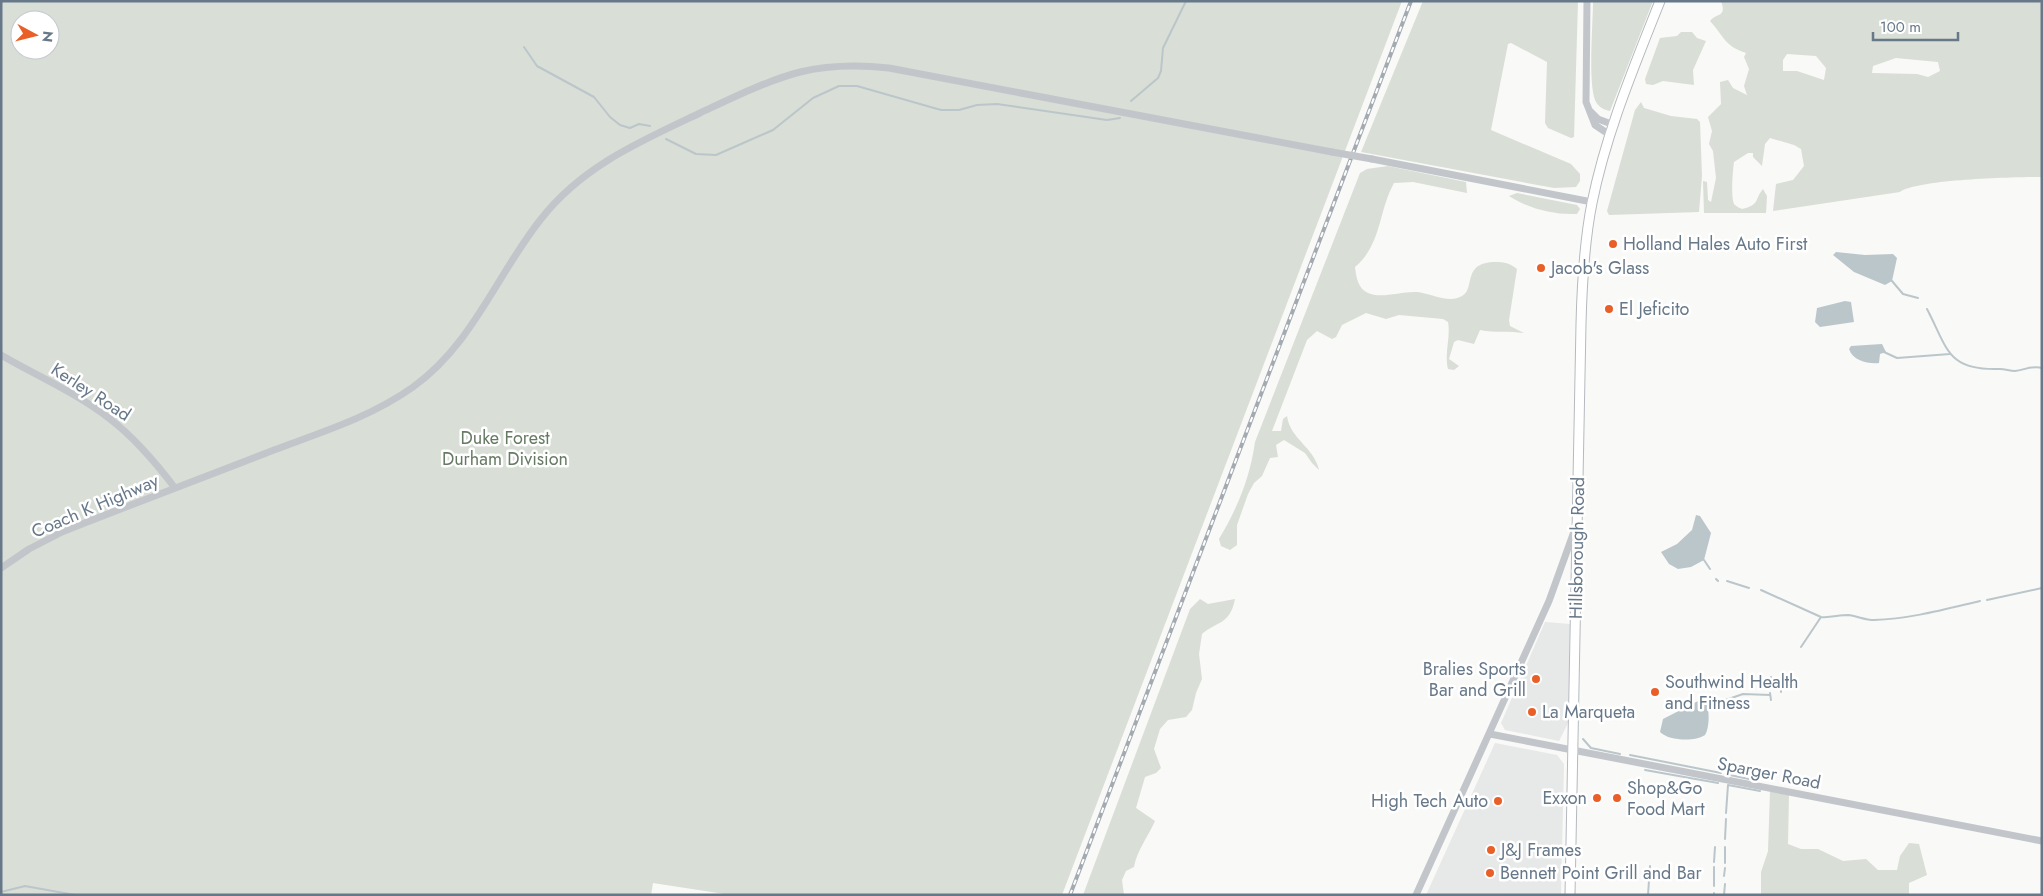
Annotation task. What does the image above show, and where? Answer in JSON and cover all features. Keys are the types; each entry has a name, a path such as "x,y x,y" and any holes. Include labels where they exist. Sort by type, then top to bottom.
{"main road":[{"name":"Hillsborough Road","path":"1570,895 1582,296 1586,244 1592,202 1610,135 1660,1"}],"street":[{"path":"1587,1 1585,92 1588,108 1595,125 1610,135"},
{"name":"Coach K Highway","path":"1,568 62,532 353,420 411,388 431,373 460,342 478,318 530,234 552,204 581,177 626,148 727,101 800,72 845,66 898,69 1592,202"},
{"path":"1588,108 1598,118 1614,125"},
{"name":"Kerley Road","path":"1,355 110,418 146,453 175,488"},
{"path":"1416,895 1549,601 1577,523"},
{"name":"Sparger Road","path":"1490,734 2042,841"}],"shaded area":[{"path":"1836,252 1865,255 1893,254 1897,258 1892,281 1885,285 1854,272 1833,255"},
{"path":"1845,301 1851,302 1854,322 1820,327 1815,322 1817,308"},
{"path":"1882,344 1886,352 1880,354 1879,363 1861,361 1849,349 1851,346"},
{"path":"1696,515 1700,516 1711,533 1704,560 1691,567 1678,569 1669,564 1661,552 1677,544 1692,530"},
{"path":"1545,622 1570,624 1568,723 1559,741 1505,730 1501,723"},
{"path":"1704,698 1709,716 1705,735 1695,739 1682,740 1669,737 1660,732 1663,719"},
{"path":"1495,743 1557,755 1564,764 1561,895 1426,895"}],"green space":[{"name":"Duke Forest Durham Division","path":"1,1 1402,1 1062,895 731,895 653,883 651,895 1,895"},
{"path":"1423,1 1578,1 1574,137 1571,138 1548,128 1545,123 1547,62 1511,43 1508,44 1491,130 1571,164 1580,174 1580,181 1576,187 1554,188 1361,152"},
{"path":"1593,1 1653,1 1610,111 1598,105 1593,91 1591,66"},
{"path":"1721,1 2042,1 2042,177 1990,178 1926,184 1900,192 1773,211 1776,184 1793,180 1804,166 1801,149 1770,138 1765,144 1762,166 1753,157 1753,153 1748,153 1734,162 1733,178 1733,202 1735,205 1742,209 1752,206 1763,189 1767,196 1766,213 1704,213 1703,181 1707,182 1708,200 1711,202 1716,178 1713,151 1709,144 1712,131 1708,117 1721,104 1720,82 1728,80 1733,88 1747,95 1744,86 1749,69 1744,57 1746,53 1728,44 1710,21 1722,12 1723,6","holes":["1787,54 1816,56 1826,68 1824,80 1797,71 1783,71 1783,60","1896,58 1938,62 1940,71 1928,77 1917,74 1872,73 1873,66"]},
{"path":"1681,32 1692,32 1697,38 1706,41 1693,70 1694,85 1663,81 1653,85 1646,84 1645,79 1660,38 1677,36"},
{"path":"1641,102 1644,108 1671,116 1697,119 1700,122 1702,176 1699,212 1609,215 1607,211 1635,110"},
{"path":"1388,166 1466,182 1467,193 1413,182 1394,183 1375,238 1364,258 1355,267 1362,289 1373,295 1417,292 1445,299 1457,298 1466,293 1471,276 1478,266 1485,263 1507,263 1517,269 1509,320 1510,326 1524,333 1480,330 1474,344 1458,340 1454,342 1449,359 1459,366 1454,370 1448,369 1449,328 1448,322 1443,319 1399,315 1386,319 1366,313 1342,325 1336,337 1332,339 1317,331 1307,340 1272,431 1281,431 1283,419 1287,416 1293,431 1312,455 1319,470 1305,453 1284,440 1276,445 1278,457 1270,458 1262,476 1254,483 1248,494 1237,525 1237,545 1230,550 1221,546 1219,539 1242,493 1250,468 1255,442 1360,173 1367,169"},
{"path":"1517,193 1577,205 1580,209 1577,214 1542,210 1509,196"},
{"path":"1200,599 1208,604 1235,599 1230,614 1202,634 1199,654 1202,679 1192,710 1186,717 1168,720 1160,729 1154,749 1161,768 1156,773 1145,777 1136,808 1155,821 1140,849 1134,867 1126,871 1122,880 1124,895 1083,895 1190,609"},
{"path":"1770,791 1789,794 1788,844 1801,849 1818,849 1843,861 1866,859 1878,870 1897,870 1900,856 1909,843 1919,844 1927,875 1909,883 1909,895 1761,895 1761,872 1768,851"}],"waterway":[{"path":"1131,101 1158,78 1161,71 1163,48 1186,1"},
{"path":"524,47 537,66 594,97 610,117 620,125 630,128 639,124 650,126"},
{"path":"666,139 696,154 716,155 773,130 813,98 839,86 857,86 941,110 959,110 977,105 997,104 1107,120 1120,118"},
{"path":"1892,281 1903,294 1918,298"},
{"path":"1927,309 1945,346 1959,361 1969,366 1983,369 2015,371 2032,367 2042,368"},
{"path":"1884,352 1897,358 1950,354"},
{"path":"1704,560 1710,569"},
{"path":"1727,581 1749,588"},
{"path":"1987,600 2042,588"},
{"path":"1761,590 1821,617 1848,615 1874,620 1914,616 1980,601"},
{"path":"1801,647 1821,617"},
{"path":"1781,672 1781,692"},
{"path":"1770,687 1771,677"},
{"path":"1770,693 1771,700"},
{"path":"1714,704 1743,694 1770,695"},
{"path":"1583,739 1591,748 1620,754"},
{"path":"1630,755 1721,773"},
{"path":"1645,770 1718,783"},
{"path":"1730,775 1749,779"},
{"path":"1726,813 1728,785 1760,791"},
{"path":"1725,839 1726,819"},
{"path":"1714,862 1715,847"},
{"path":"1725,847 1725,863"},
{"path":"1648,895 1650,866"},
{"path":"1714,867 1714,886"},
{"path":"1724,876 1725,868"},
{"path":"1724,895 1725,884"},
{"path":"1,892 25,886 75,895"}],"railway":[{"path":"1070,895 1411,1"}],"place":[{"name":"Holland Hales Auto First","path":"1613,244"},
{"name":"Jacob's Glass","path":"1541,268"},
{"name":"El Jeficito","path":"1609,309"},
{"name":"Bralies Sports Bar and Grill","path":"1536,679"},
{"name":"Southwind Health and Fitness","path":"1655,692"},
{"name":"La Marqueta","path":"1532,712"},
{"name":"Exxon","path":"1597,798"},
{"name":"Shop&Go Food Mart","path":"1617,798"},
{"name":"High Tech Auto","path":"1498,801"},
{"name":"J&J Frames","path":"1491,850"},
{"name":"Bennett Point Grill and Bar","path":"1490,873"}]}
